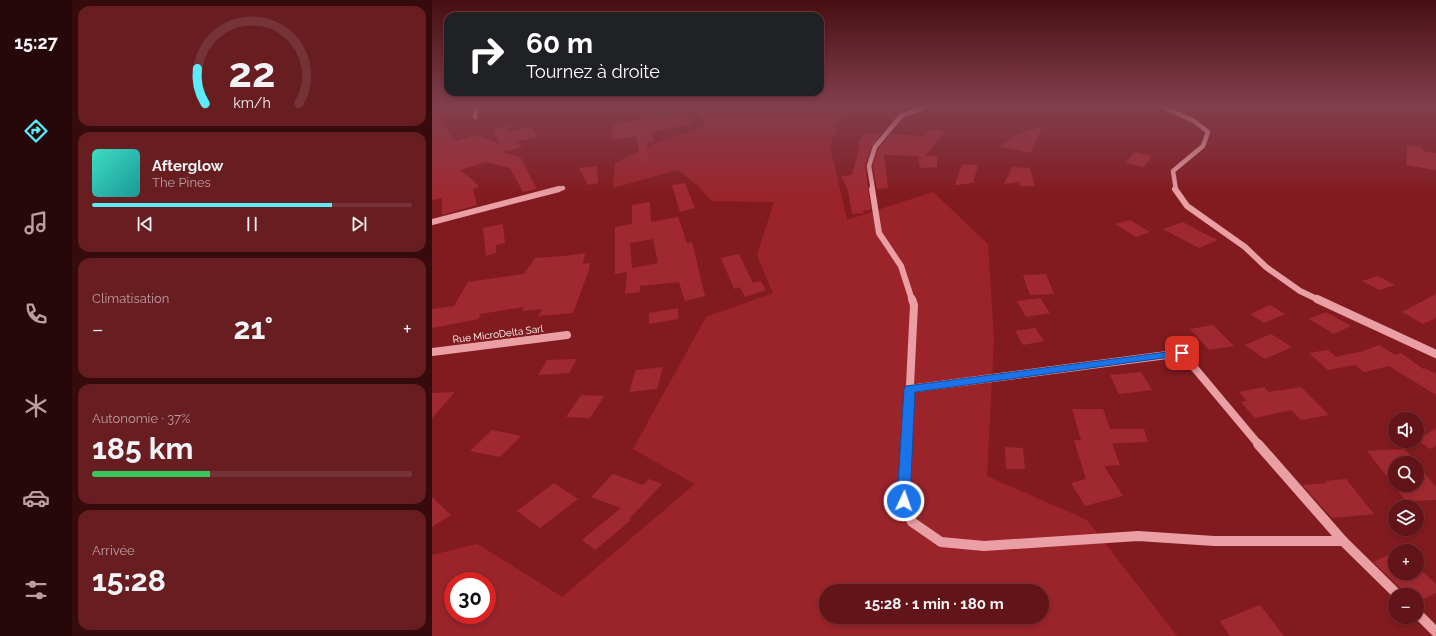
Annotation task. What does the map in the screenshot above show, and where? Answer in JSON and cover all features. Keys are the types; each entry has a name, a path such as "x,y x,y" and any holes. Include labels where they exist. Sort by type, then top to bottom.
{"street":[{"path":"884,136 875,146 869,166 879,234 902,266 914,305 904,501 912,522 941,542 984,546 1138,536 1214,541 1343,541"},
{"path":"1207,136 1203,146 1173,171 1175,189 1187,206 1246,247 1266,267 1300,291 1436,354"},
{"path":"432,222 563,188"},
{"name":"Rue MicroDelta Sarl","path":"432,352 567,335"},
{"path":"910,389 1182,353 1242,427 1343,541 1391,588"},
{"path":"1424,620 1436,632"}],"shaded area":[{"path":"678,136 834,136 830,146 847,220 933,192 988,244 994,339 987,476 1087,520 1177,636 432,636 432,555 477,544 562,597 695,484 633,449 706,317 773,293 757,255 774,202 711,201 697,185 678,170 613,188 615,163 654,144"}],"building":[{"path":"432,136 451,136 455,141 478,136 500,144 496,136 536,136 537,137 516,141 523,147 500,152 520,157 537,189 523,192 510,168 486,162 459,170 472,179 479,187 473,189 477,205 442,215 442,198 432,200"},
{"path":"612,136 652,136 654,142 647,143 648,164 642,164 636,136 611,141"},
{"path":"862,136 880,136 872,146 865,165 871,210 863,210 864,213 852,214 848,190 841,176 852,175 860,145 857,145"},
{"path":"890,136 942,136 925,156 937,156 937,167 920,168 918,156 884,155 888,188 877,189 873,166 878,149"},
{"path":"1013,136 1038,136 1031,153 1000,147"},
{"path":"1407,145 1423,148 1423,151 1436,153 1436,170 1406,165"},
{"path":"1134,152 1152,156 1144,167 1126,163"},
{"path":"962,164 978,165 973,183 955,185"},
{"path":"597,166 598,183 588,185 579,168"},
{"path":"1012,167 1030,168 1035,186 1020,186 1019,182 1004,184"},
{"path":"685,183 695,208 680,212 672,185"},
{"path":"650,202 651,222 678,217 687,243 692,242 705,296 685,301 679,282 640,286 640,292 625,294 627,272 615,274 615,227 632,224 632,205","holes":["653,239 658,263 632,268 630,243"]},
{"path":"1130,220 1150,232 1136,237 1115,224"},
{"path":"1183,222 1218,240 1199,248 1163,229"},
{"path":"503,224 505,243 496,245 496,253 486,256 483,228"},
{"path":"585,253 583,264 590,263 590,267 573,313 538,316 543,309 522,311 524,307 480,314 479,319 432,328 432,309 454,306 468,282 524,274 535,258"},
{"path":"739,254 753,283 761,281 766,290 745,297 740,287 734,289 721,258"},
{"path":"1046,274 1054,294 1030,295 1023,275"},
{"path":"1378,276 1395,285 1379,290 1362,281"},
{"path":"1436,294 1436,318 1423,324 1402,312"},
{"path":"1040,298 1050,313 1026,317 1017,301"},
{"path":"1270,305 1285,314 1264,323 1250,314"},
{"path":"678,308 678,319 649,324 649,313"},
{"path":"1326,312 1351,326 1334,334 1309,319"},
{"path":"1213,325 1234,346 1209,350 1190,329"},
{"path":"1035,328 1044,341 1023,345 1015,331"},
{"path":"1271,334 1292,347 1265,359 1245,345"},
{"path":"1379,345 1395,355 1401,353 1423,369 1425,368 1436,374 1436,395 1389,366 1364,372 1355,365 1328,370 1309,353 1328,350 1336,357 1363,351"},
{"path":"577,359 569,373 538,375 547,360"},
{"path":"663,367 657,389 629,392 636,370"},
{"path":"1141,372 1152,390 1119,394 1110,375"},
{"path":"1264,387 1269,392 1301,387 1329,415 1301,420 1291,410 1255,418 1241,402 1247,401 1239,392"},
{"path":"455,392 432,418 432,393"},
{"path":"581,395 604,396 590,418 566,417"},
{"path":"1072,409 1103,409 1110,429 1144,429 1148,442 1112,443 1120,465 1104,466 1123,496 1085,506 1071,483 1086,479 1074,440 1081,440"},
{"path":"1436,428 1436,446 1430,449 1424,445 1424,436"},
{"path":"492,430 521,436 500,457 470,451"},
{"path":"1005,447 1023,448 1025,469 1006,469"},
{"path":"1405,449 1410,456 1388,456 1388,478 1367,451"},
{"path":"1424,472 1436,487 1436,500 1405,500 1399,492 1424,492"},
{"path":"613,474 643,485 649,479 662,484 629,519 631,520 595,550 582,540 621,508 591,497"},
{"path":"1346,479 1374,514 1332,518 1302,485 1327,483 1325,481"},
{"path":"554,483 578,499 540,528 517,511"},
{"path":"432,497 451,515 432,527"},
{"path":"1388,555 1388,576 1373,562"},
{"path":"1424,573 1436,584 1436,593 1424,599 1424,588 1401,588 1392,580 1424,580"},
{"path":"1260,605 1284,636 1230,636 1220,621"}],"route":[{"path":"904,501 910,389 1182,353"}]}
